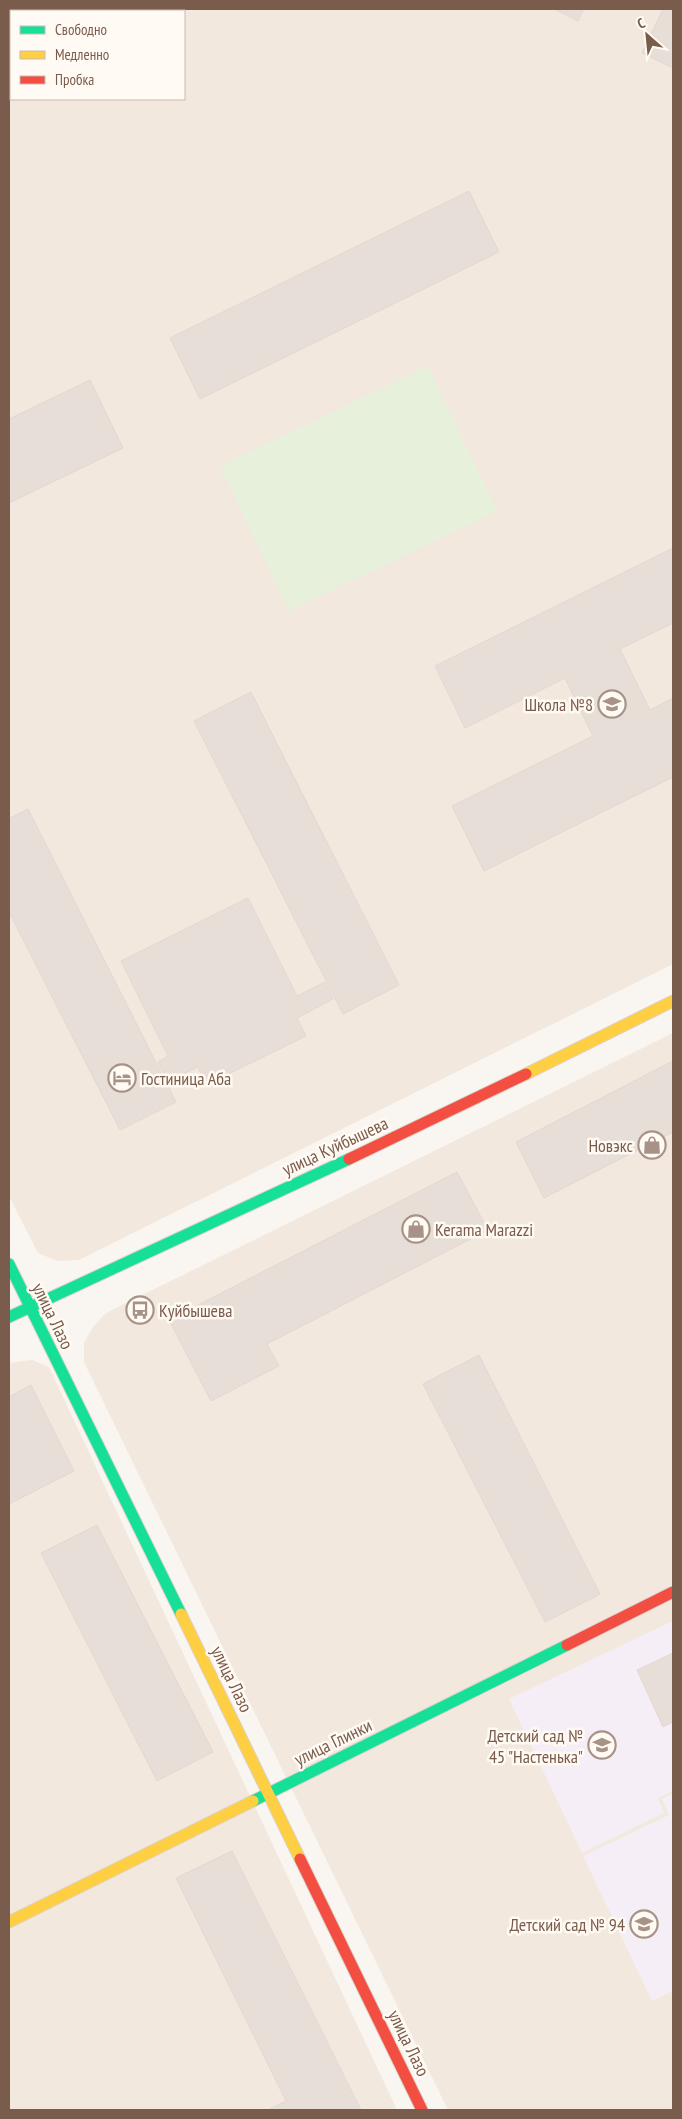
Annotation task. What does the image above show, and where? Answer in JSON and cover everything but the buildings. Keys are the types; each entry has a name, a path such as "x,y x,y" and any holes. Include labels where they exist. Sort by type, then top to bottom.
{"street":[{"name":"улица Куйбышева","path":"9,1317 452,1111 673,1001"},
{"name":"улица Лазо","path":"9,1264 123,1494 422,2110"},
{"name":"улица Глинки","path":"9,1922 673,1592"}],"shaded area":[{"path":"9,9 673,9 673,964 79,1260 57,1261 38,1253 9,1196"},
{"path":"673,1033 673,2110 448,2110 84,1362 84,1343 93,1327 106,1313"},
{"path":"32,1360 49,1367 397,2110 9,2110 9,1363"},
{"name":"Детский сад № 45 \"Настенька\"","path":"673,1621 673,1791 658,1798 664,1813 582,1853 509,1699"},
{"name":"Детский сад № 94","path":"673,1793 673,1991 652,2001 583,1856 669,1815 662,1799"}],"green space":[{"path":"428,366 497,511 289,611 220,466"}],"traffic: fast":[{"path":"9,1317 349,1159"},
{"path":"9,1264 181,1614"},
{"path":"253,1801 567,1645"}],"traffic: slow":[{"path":"526,1074 673,1001"},
{"path":"181,1614 300,1859"},
{"path":"9,1922 253,1801"}],"traffic: jam":[{"path":"349,1159 526,1074"},
{"path":"567,1645 673,1592"},
{"path":"300,1859 422,2110"}],"place":[{"name":"Школа №8","path":"612,704"},
{"name":"Гостиница Аба","path":"122,1078"},
{"name":"Новэкс","path":"652,1145"},
{"name":"Kerama Marazzi","path":"416,1229"},
{"name":"Куйбышева","path":"140,1310"},
{"name":"Детский сад № 45 \"Настенька\"","path":"602,1745"},
{"name":"Детский сад № 94","path":"644,1924"}]}
